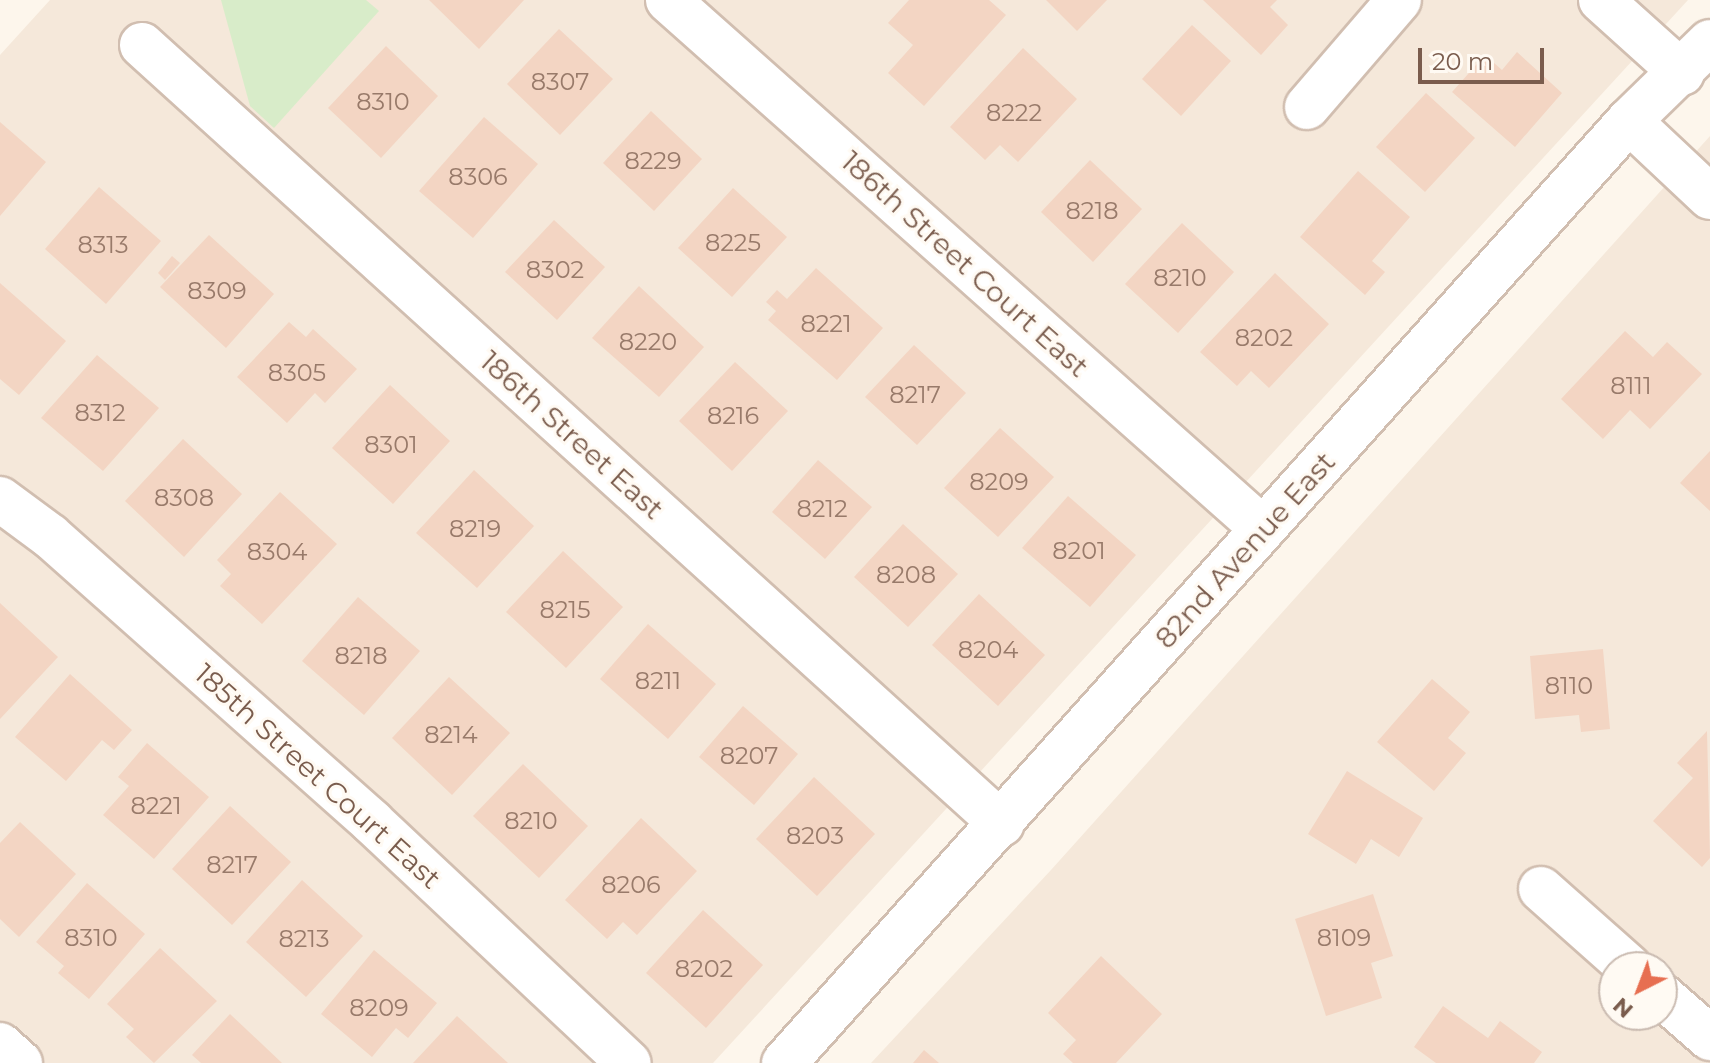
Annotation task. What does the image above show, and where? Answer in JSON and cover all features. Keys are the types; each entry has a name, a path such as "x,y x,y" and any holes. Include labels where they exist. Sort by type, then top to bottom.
{"street":[{"name":"186th Street Court East","path":"668,0 1263,529"},
{"path":"1307,107 1399,0"},
{"path":"1601,0 1696,58"},
{"name":"186th Street East","path":"142,45 1002,824"},
{"name":"82nd Avenue East","path":"784,1063 1002,824 1629,121 1696,58"},
{"path":"1629,121 1710,197"},
{"name":"185th Street Court East","path":"0,499 50,536 360,812 629,1063"},
{"path":"1541,889 1611,951"},
{"path":"1678,1010 1710,1038"},
{"path":"0,1045 20,1063"}],"shaded area":[{"path":"50,0 1688,0 713,1063 0,1063 0,55"},
{"path":"1710,136 1710,1063 871,1063 1051,870"}],"green space":[{"path":"221,0 366,0 379,11 274,128 250,106"}],"building":[{"path":"429,0 524,0 479,49"},
{"path":"909,0 989,0 1006,15 924,106 888,73 913,45 888,23"},
{"path":"1046,0 1107,0 1077,31"},
{"path":"1203,0 1277,0 1270,7 1288,25 1261,55"},
{"path":"1192,25 1231,61 1181,116 1142,79"},
{"path":"559,29 613,79 560,135 507,84"},
{"path":"386,46 438,96 381,158 328,108"},
{"path":"1023,48 1077,99 1018,162 1000,145 985,160 950,127"},
{"path":"1517,52 1562,93 1515,147 1452,92 1485,55 1502,70"},
{"path":"1426,93 1475,138 1425,192 1376,147"},
{"path":"651,111 702,159 654,211 603,163"},
{"path":"484,117 538,164 473,238 419,191"},
{"path":"0,122 46,162 0,216"},
{"path":"1090,160 1142,209 1093,262 1041,212"},
{"path":"1358,171 1410,217 1372,261 1385,272 1365,295 1300,237"},
{"path":"99,187 161,241 106,304 45,249"},
{"path":"733,188 787,237 732,297 678,248"},
{"path":"554,220 605,267 557,320 505,272"},
{"path":"1182,223 1234,272 1178,333 1125,284"},
{"path":"209,235 274,294 226,348 160,287"},
{"path":"172,256 180,263 165,280 158,273"},
{"path":"816,268 883,328 837,380 768,320 776,311 766,302 777,290 787,299"},
{"path":"1275,273 1329,324 1269,388 1251,371 1237,386 1200,352"},
{"path":"0,283 66,341 19,395 0,379"},
{"path":"639,286 704,347 659,397 592,338"},
{"path":"289,322 306,337 313,329 357,369 325,403 315,393 287,423 237,377"},
{"path":"1625,331 1653,357 1667,342 1702,374 1650,429 1630,410 1603,439 1561,399"},
{"path":"914,345 966,393 917,445 865,397"},
{"path":"97,355 159,408 103,471 41,418"},
{"path":"735,362 788,411 732,471 679,421"},
{"path":"390,385 450,441 393,504 332,448"},
{"path":"1000,428 1054,477 998,537 944,488"},
{"path":"183,439 242,494 184,557 125,501"},
{"path":"1710,451 1710,511 1680,483"},
{"path":"818,460 872,507 825,559 772,512"},
{"path":"474,470 534,526 477,588 416,533"},
{"path":"280,492 337,544 262,624 220,586 231,574 217,560"},
{"path":"1068,496 1136,555 1090,607 1022,548"},
{"path":"903,524 958,574 908,627 854,577"},
{"path":"563,551 623,607 566,668 506,612"},
{"path":"979,594 1045,655 998,706 932,645"},
{"path":"358,597 420,651 364,715 302,661"},
{"path":"0,603 58,657 0,719"},
{"path":"648,624 716,684 668,739 600,679"},
{"path":"1603,649 1610,729 1581,732 1579,715 1535,719 1530,656"},
{"path":"70,674 132,730 114,750 102,740 66,781 15,737"},
{"path":"449,677 510,733 452,795 392,738"},
{"path":"1432,679 1470,712 1448,738 1466,753 1434,791 1377,742"},
{"path":"743,706 798,754 754,805 699,757"},
{"path":"1707,731 1710,858 1702,867 1653,821 1693,778 1677,763"},
{"path":"147,743 209,797 154,859 103,815 129,786 118,777"},
{"path":"523,764 588,826 539,878 473,816"},
{"path":"1347,771 1423,818 1399,857 1371,839 1356,864 1308,834"},
{"path":"814,777 875,834 817,896 756,839"},
{"path":"230,806 291,862 232,925 172,869"},
{"path":"641,818 697,871 637,935 623,922 607,939 565,900"},
{"path":"20,822 76,874 19,937 0,919 0,843"},
{"path":"302,880 363,936 306,997 246,942"},
{"path":"87,883 145,934 89,999 58,973 64,966 36,942"},
{"path":"1373,894 1393,956 1371,963 1382,998 1326,1016 1295,919"},
{"path":"703,910 763,965 706,1028 646,973"},
{"path":"160,948 217,1001 154,1063 126,1037 134,1029 107,1004"},
{"path":"374,950 437,1003 408,1038 396,1028 372,1057 321,1014"},
{"path":"1101,956 1162,1014 1116,1063 1073,1063 1063,1054 1076,1040 1048,1013"},
{"path":"1443,1006 1488,1038 1500,1021 1542,1052 1534,1063 1436,1063 1414,1047"},
{"path":"230,1014 282,1063 201,1063 192,1055"},
{"path":"457,1016 508,1063 413,1063"},
{"path":"924,1050 939,1063 913,1063"}]}
